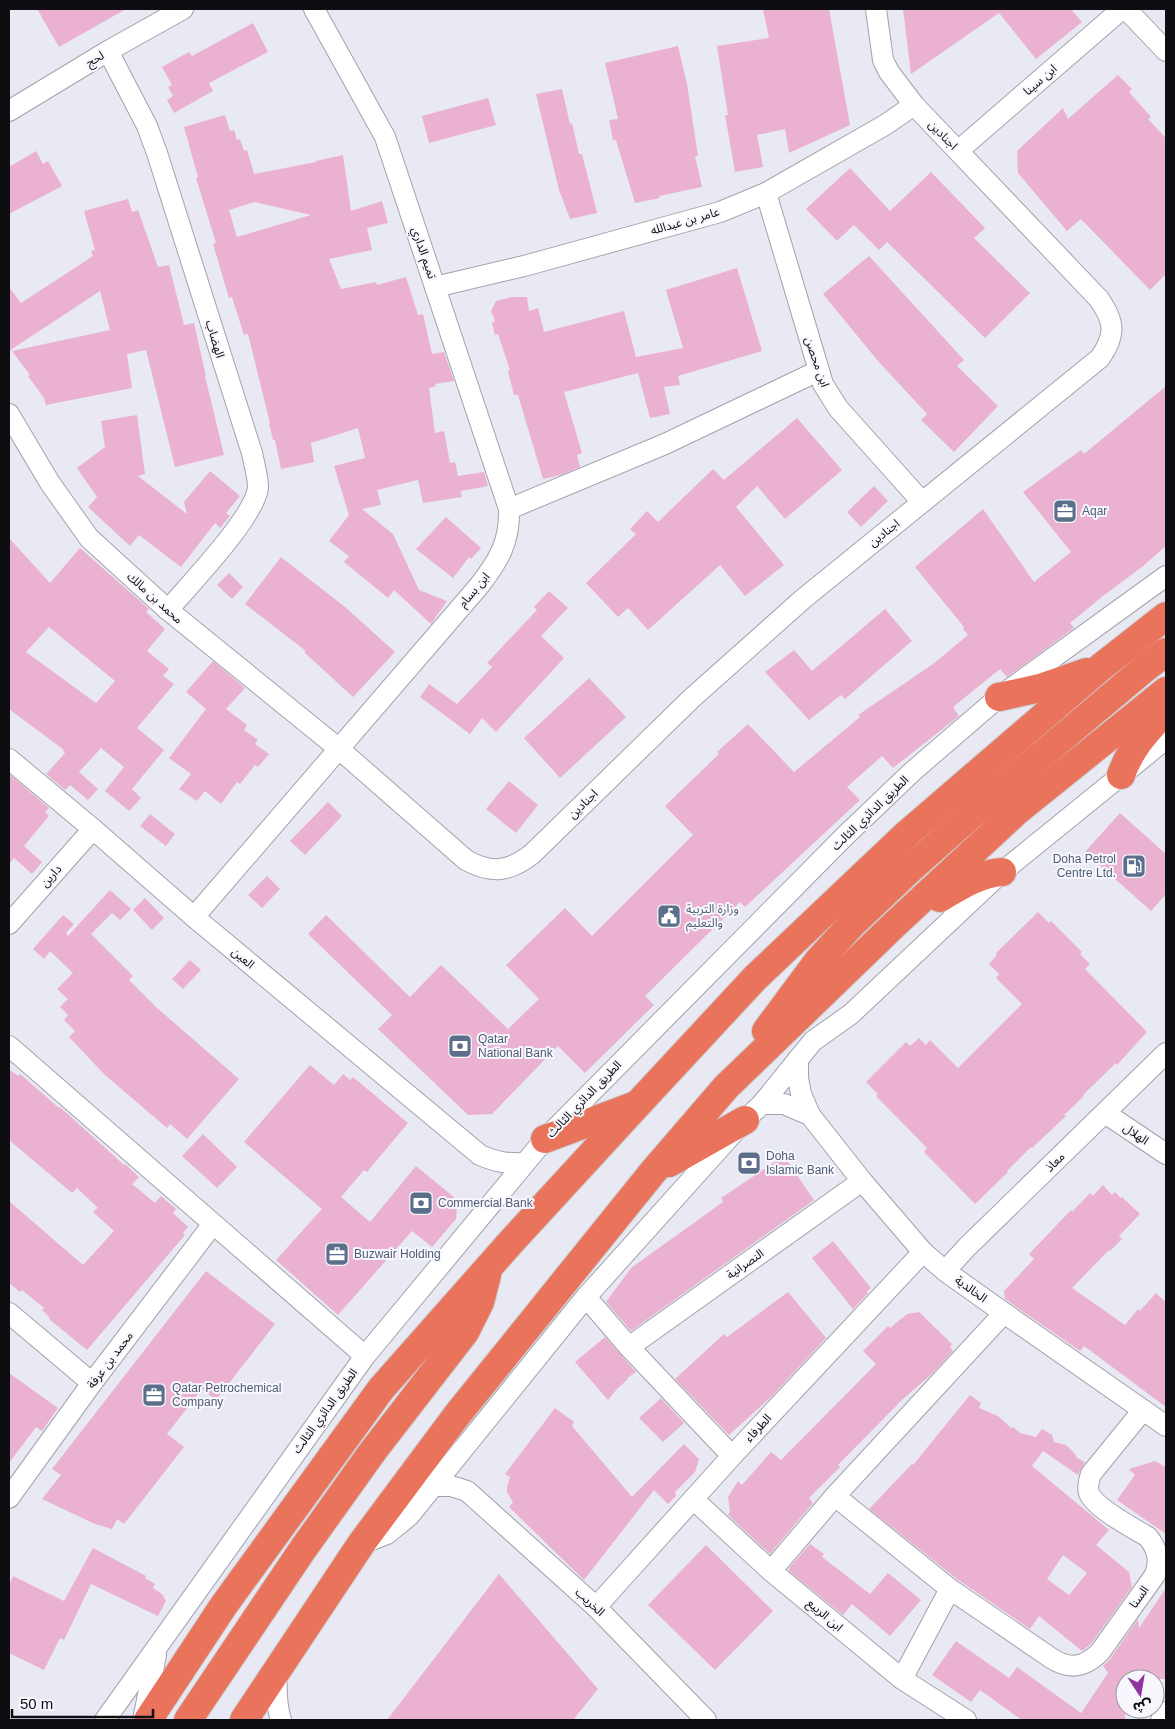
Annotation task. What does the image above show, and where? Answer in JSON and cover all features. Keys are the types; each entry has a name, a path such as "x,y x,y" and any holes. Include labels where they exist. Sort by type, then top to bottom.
{"highway":[{"path":"148,1720 224,1605 381,1389 511,1242 637,1105 755,978 901,839 1100,667 1166,616"},
{"path":"244,1720 361,1544 457,1414 652,1173 726,1087 818,961 853,923 979,808 1166,652"},
{"path":"1000,697 1040,688 1100,667"},
{"path":"726,1087 1018,810 1166,691"},
{"path":"1121,776 1137,741 1166,710"},
{"path":"896,924 967,881 990,873 1002,872"},
{"path":"545,1139 637,1105"},
{"path":"652,1173 754,1112"},
{"path":"188,1720 303,1549 373,1451 465,1332 480,1302 488,1269"}],"street":[{"name":"لحج","path":"9,111 108,51 183,9"},
{"name":"تميم الداري","path":"314,9 384,137 509,508"},
{"name":"اجنادين","path":"338,748 466,860 476,866 488,869 512,867 522,862 663,725 803,599 1100,358 1108,347 1112,334 1111,321 1099,299 914,105 889,72 883,60 876,9"},
{"name":"ابن سينا","path":"958,151 1122,9"},
{"path":"1126,9 1166,51"},
{"name":"الهضاب","path":"108,51 147,126 157,153 252,453 258,488 244,521 168,610"},
{"name":"عامر بن عبدالله","path":"435,287 524,266 720,212 766,193 885,125 914,105"},
{"name":"ابن محصن","path":"766,193 823,384 838,408 922,502"},
{"path":"509,508 665,444 818,371"},
{"name":"محمد بن مالك","path":"9,414 50,483 90,538 168,610 338,748"},
{"name":"ابن بسام","path":"194,917 496,564 505,544 510,526 509,508"},
{"name":"الطريق الدائري الثالث","path":"105,1720 365,1356 545,1139 913,771 1000,697 1166,576"},
{"path":"361,1544 387,1534 399,1526 434,1486 586,1297 754,1112 813,1041 851,1014 1002,872 1166,738"},
{"name":"العين","path":"9,759 93,828 194,917 480,1155 498,1162 510,1164 525,1163"},
{"name":"دارين","path":"9,924 93,828"},
{"path":"9,1046 365,1356"},
{"name":"معاذ","path":"945,1270 1166,1053"},
{"name":"الخالدية","path":"798,1059 798,1078 810,1115 862,1181 923,1252 1004,1313 1166,1426"},
{"name":"الخالدية","path":"754,1112 784,1104 810,1115"},
{"name":"الهلال","path":"1105,1113 1166,1154"},
{"name":"العين","path":"480,1155 495,1181 500,1195"},
{"name":"النصرانية","path":"629,1347 862,1181"},
{"name":"محمد بن عرفة","path":"9,1498 92,1383 213,1224"},
{"name":"الطرفاء","path":"596,1607 732,1456 923,1252"},
{"path":"586,1297 629,1347 732,1456"},
{"path":"9,1313 92,1383"},
{"path":"771,1571 835,1496 1004,1313"},
{"name":"السنا","path":"835,1496 950,1589 1060,1664 1076,1665 1092,1660 1100,1652 1154,1575 1158,1565 1158,1555 1148,1537 1095,1503 1088,1492 1091,1474 1143,1410"},
{"path":"457,1414 462,1473 467,1491"},
{"path":"434,1486 451,1486 467,1491"},
{"name":"الخريب","path":"467,1491 596,1607 706,1720"},
{"name":"ابن الربيع","path":"693,1499 771,1571 902,1679 966,1720"},
{"path":"902,1679 950,1589"},
{"path":"143,1720 157,1648"},
{"path":"277,1671 276,1690 281,1720"},
{"path":"1161,1720 1166,1712"}],"building":[{"path":"37,9 126,9 59,47"},
{"path":"763,9 829,9 850,125 789,153 785,129 757,135 763,167 735,172 725,115 728,115 717,46 769,38"},
{"path":"903,9 1071,9 1082,22 1036,59 999,13 911,74"},
{"path":"253,23 268,52 209,83 213,91 174,113 167,100 173,96 168,87 172,85 162,67 189,52 192,56"},
{"path":"678,46 687,84 698,156 695,156 702,187 635,203 616,140 613,140 609,120 618,119 605,63"},
{"path":"1118,75 1132,89 1129,92 1151,117 1148,119 1166,138 1166,274 1150,290 1081,219 1067,231 1018,173 1017,151 1063,108 1068,119"},
{"path":"562,89 570,124 572,123 579,154 582,154 597,213 570,219 559,190 536,94"},
{"path":"488,98 496,125 429,143 422,116"},
{"path":"225,115 230,131 234,130 237,140 240,139 244,151 247,150 254,174 343,155 351,211 382,201 388,223 367,228 372,250 329,259 341,289 376,282 377,285 406,277 418,315 423,314 432,354 444,352 454,381 435,384 436,386 429,388 435,433 444,431 450,463 455,462 458,476 484,472 488,486 461,491 462,497 423,503 418,480 377,490 381,505 362,509 393,534 419,590 447,601 431,624 394,590 388,598 344,562 349,556 329,541 349,515 334,466 365,458 358,428 311,443 314,462 281,469 248,334 244,335 232,297 229,298 213,244 216,243 196,178 198,177 184,127","holes":["254,202 311,215 237,237 229,210"]},
{"path":"36,151 43,164 48,161 62,186 9,214 9,167"},
{"path":"850,168 890,211 931,172 985,228 974,238 1030,293 985,338 887,242 879,250 854,225 837,241 806,209"},
{"path":"128,199 132,212 138,210 158,267 169,265 184,325 194,323 224,455 175,467 146,350 127,354 132,388 46,405 44,398 28,376 30,375 12,351 110,330 100,291 9,351 9,287 21,303 93,256 91,251 95,250 84,211"},
{"path":"869,256 964,360 957,366 998,406 954,452 921,420 927,414 878,361 823,294"},
{"path":"737,268 762,351 678,376 680,385 664,387 670,414 650,418 638,373 564,392 582,453 577,455 580,467 561,475 543,479 518,395 514,395 508,371 510,370 498,334 495,335 492,323 495,321 491,311 496,301 512,297 527,297 529,311 538,308 544,332 624,311 636,357 683,348 666,290"},
{"path":"1166,386 1166,546 1070,623 1074,628 1007,677 1000,669 953,707 959,716 893,768 882,756 847,787 860,800 745,907 740,902 645,996 654,1005 585,1073 558,1046 492,1114 468,1115 378,1029 392,1015 308,934 326,915 410,997 441,965 508,1029 539,999 506,965 565,908 592,936 693,835 665,806 719,754 717,752 748,724 794,772 860,717 858,715 933,664 968,635 963,629 964,627 915,567 983,509 1034,582 1071,552 1023,492 1081,450 1084,454"},
{"path":"137,415 145,474 138,476 187,514 184,502 210,471 240,496 226,513 230,516 220,528 215,523 181,567 139,535 130,546 88,507 97,497 77,468 105,447 101,421"},
{"path":"797,418 842,470 785,519 757,486 736,507 784,565 745,596 720,565 648,630 628,608 618,617 586,583 636,534 630,529 647,511 658,522 713,469 724,480"},
{"path":"874,486 888,501 861,527 847,512"},
{"path":"446,517 481,548 471,559 469,557 453,578 416,549"},
{"path":"9,538 50,583 80,548 149,609 146,612 165,629 147,651 169,669 163,676 174,684 137,728 164,750 132,789 141,798 129,811 105,791 124,767 101,748 79,772 98,789 88,800 70,785 65,790 46,774 65,753 64,750 9,709","holes":["49,627 115,681 96,703 26,652"]},
{"path":"281,557 345,607 395,652 353,697 304,652 306,651 245,604"},
{"path":"229,573 243,587 232,599 217,585"},
{"path":"549,591 568,608 541,636 564,658 496,732 482,718 470,734 420,697 429,684 457,704 492,667 487,663 537,610 534,607"},
{"path":"885,609 912,641 845,699 841,695 809,720 765,672 794,650 812,671"},
{"path":"213,661 245,688 226,709 247,725 244,730 258,740 255,744 269,754 258,767 255,765 240,784 237,782 221,804 205,791 197,801 179,789 191,774 169,758 206,709 186,692"},
{"path":"589,678 626,717 560,778 524,738"},
{"path":"9,774 49,808 45,812 49,816 24,846 42,862 32,874 14,858 9,864"},
{"path":"509,781 538,805 516,833 486,809"},
{"path":"328,802 342,816 305,855 290,841"},
{"name":"Doha Petrol Centre Ltd.","path":"1120,813 1166,854 1166,894 1151,911 1085,852"},
{"path":"150,814 175,834 166,846 140,826"},
{"path":"267,876 280,889 262,908 248,895"},
{"path":"110,890 131,909 120,920 112,913 91,934 133,976 129,980 157,1008 239,1079 187,1139 170,1124 167,1128 105,1075 69,1037 75,1031 64,1020 68,1015 60,1007 68,999 57,989 73,973 50,951 44,959 33,949 63,915 74,924 66,933 68,936"},
{"path":"145,898 164,918 152,930 133,910"},
{"path":"1038,912 1049,923 1051,921 1082,952 1080,954 1090,964 1085,969 1147,1032 1117,1065 1116,1063 1083,1095 1064,1115 1066,1116 1031,1147 975,1204 924,1152 927,1148 876,1096 878,1094 866,1082 906,1042 910,1046 919,1038 926,1045 930,1040 958,1068 1022,1004 996,978 999,974 989,964 997,955 996,953"},
{"path":"190,960 201,970 183,989 172,979"},
{"path":"310,1065 334,1085 343,1074 350,1080 353,1077 408,1123 367,1172 364,1170 341,1197 370,1222 416,1166 455,1198 457,1209 456,1219 432,1247 412,1231 338,1315 276,1260 322,1209 244,1142"},
{"path":"9,1069 18,1076 20,1074 60,1107 139,1177 132,1184 155,1203 161,1196 176,1209 173,1213 188,1227 183,1233 185,1235 87,1350 49,1319 42,1310 44,1308 22,1290 20,1292 9,1283 9,1201 83,1265 114,1231 93,1212 98,1208 77,1188 72,1193 9,1140"},
{"path":"203,1134 237,1167 217,1188 182,1156"},
{"path":"784,1156 814,1200 631,1331 606,1302 631,1268 723,1202 721,1198"},
{"path":"1103,1185 1112,1195 1115,1192 1140,1214 1119,1236 1122,1239 1072,1288 1125,1325 1138,1309 1140,1311 1156,1293 1166,1302 1166,1407 1084,1346 1080,1351 1005,1299 1004,1291 1034,1259 1029,1254 1071,1210 1072,1212 1090,1193 1093,1196"},
{"path":"833,1241 871,1288 853,1309 812,1258"},
{"name":"Qatar Petrochemical Company","path":"206,1271 275,1324 216,1400 202,1389 167,1434 184,1447 124,1524 117,1519 112,1529 95,1524 42,1499 61,1475 52,1469"},
{"path":"788,1292 826,1338 772,1396 729,1435 675,1379 724,1334 727,1337"},
{"path":"919,1312 952,1344 950,1347 953,1351 933,1373 903,1399 838,1465 840,1467 809,1498 813,1503 770,1554 728,1515 730,1512 728,1497 738,1481 742,1485 771,1452 781,1460 876,1364 863,1351 888,1326 890,1328 907,1314"},
{"path":"605,1337 636,1372 627,1378 608,1400 575,1362"},
{"path":"9,1373 58,1408 42,1431 36,1427 9,1463"},
{"path":"970,1395 981,1403 979,1408 998,1416 1011,1428 1013,1427 1020,1433 1036,1437 1042,1429 1052,1435 1054,1442 1066,1445 1077,1458 1085,1462 1078,1475 1043,1451 1032,1466 1109,1530 1096,1545 1129,1572 1132,1587 1091,1644 1082,1651 1039,1616 1030,1629 957,1579 869,1509 913,1465","holes":["1063,1555 1087,1573 1069,1595 1047,1579"]},
{"path":"661,1398 684,1423 663,1442 639,1418"},
{"path":"555,1408 574,1422 572,1426 632,1497 684,1444 699,1459 695,1472 675,1492 676,1496 668,1504 654,1490 584,1580 509,1507 513,1502 507,1492 510,1477 505,1474"},
{"path":"1155,1461 1166,1467 1166,1534 1117,1500 1135,1475 1129,1469"},
{"path":"810,1544 824,1554 822,1557 870,1594 888,1573 921,1600 890,1636 852,1604 843,1615 789,1571 789,1568"},
{"path":"706,1545 773,1611 715,1670 648,1605"},
{"path":"93,1548 146,1576 145,1578 155,1584 153,1588 162,1594 166,1601 158,1616 91,1584 64,1640 60,1638 44,1670 9,1653 9,1585 13,1576 64,1601"},
{"path":"499,1574 598,1689 573,1720 387,1720"},
{"path":"1166,1588 1166,1679 1165,1669 1115,1669 1115,1719 1125,1720 1022,1720 980,1690 971,1702 932,1675 956,1641 1009,1678 1017,1667 1081,1713 1108,1673 1103,1666 1138,1619 1139,1628"}],"place":[{"name":"Aqar","path":"1065,511"},
{"name":"Doha Petrol Centre Ltd.","path":"1134,866"},
{"name":"وزارة التربية والتعليم","path":"669,916"},
{"name":"Qatar National Bank","path":"460,1046"},
{"name":"Doha Islamic Bank","path":"749,1163"},
{"name":"Commercial Bank","path":"421,1203"},
{"name":"Buzwair Holding","path":"337,1254"},
{"name":"Qatar Petrochemical Company","path":"154,1395"}]}
